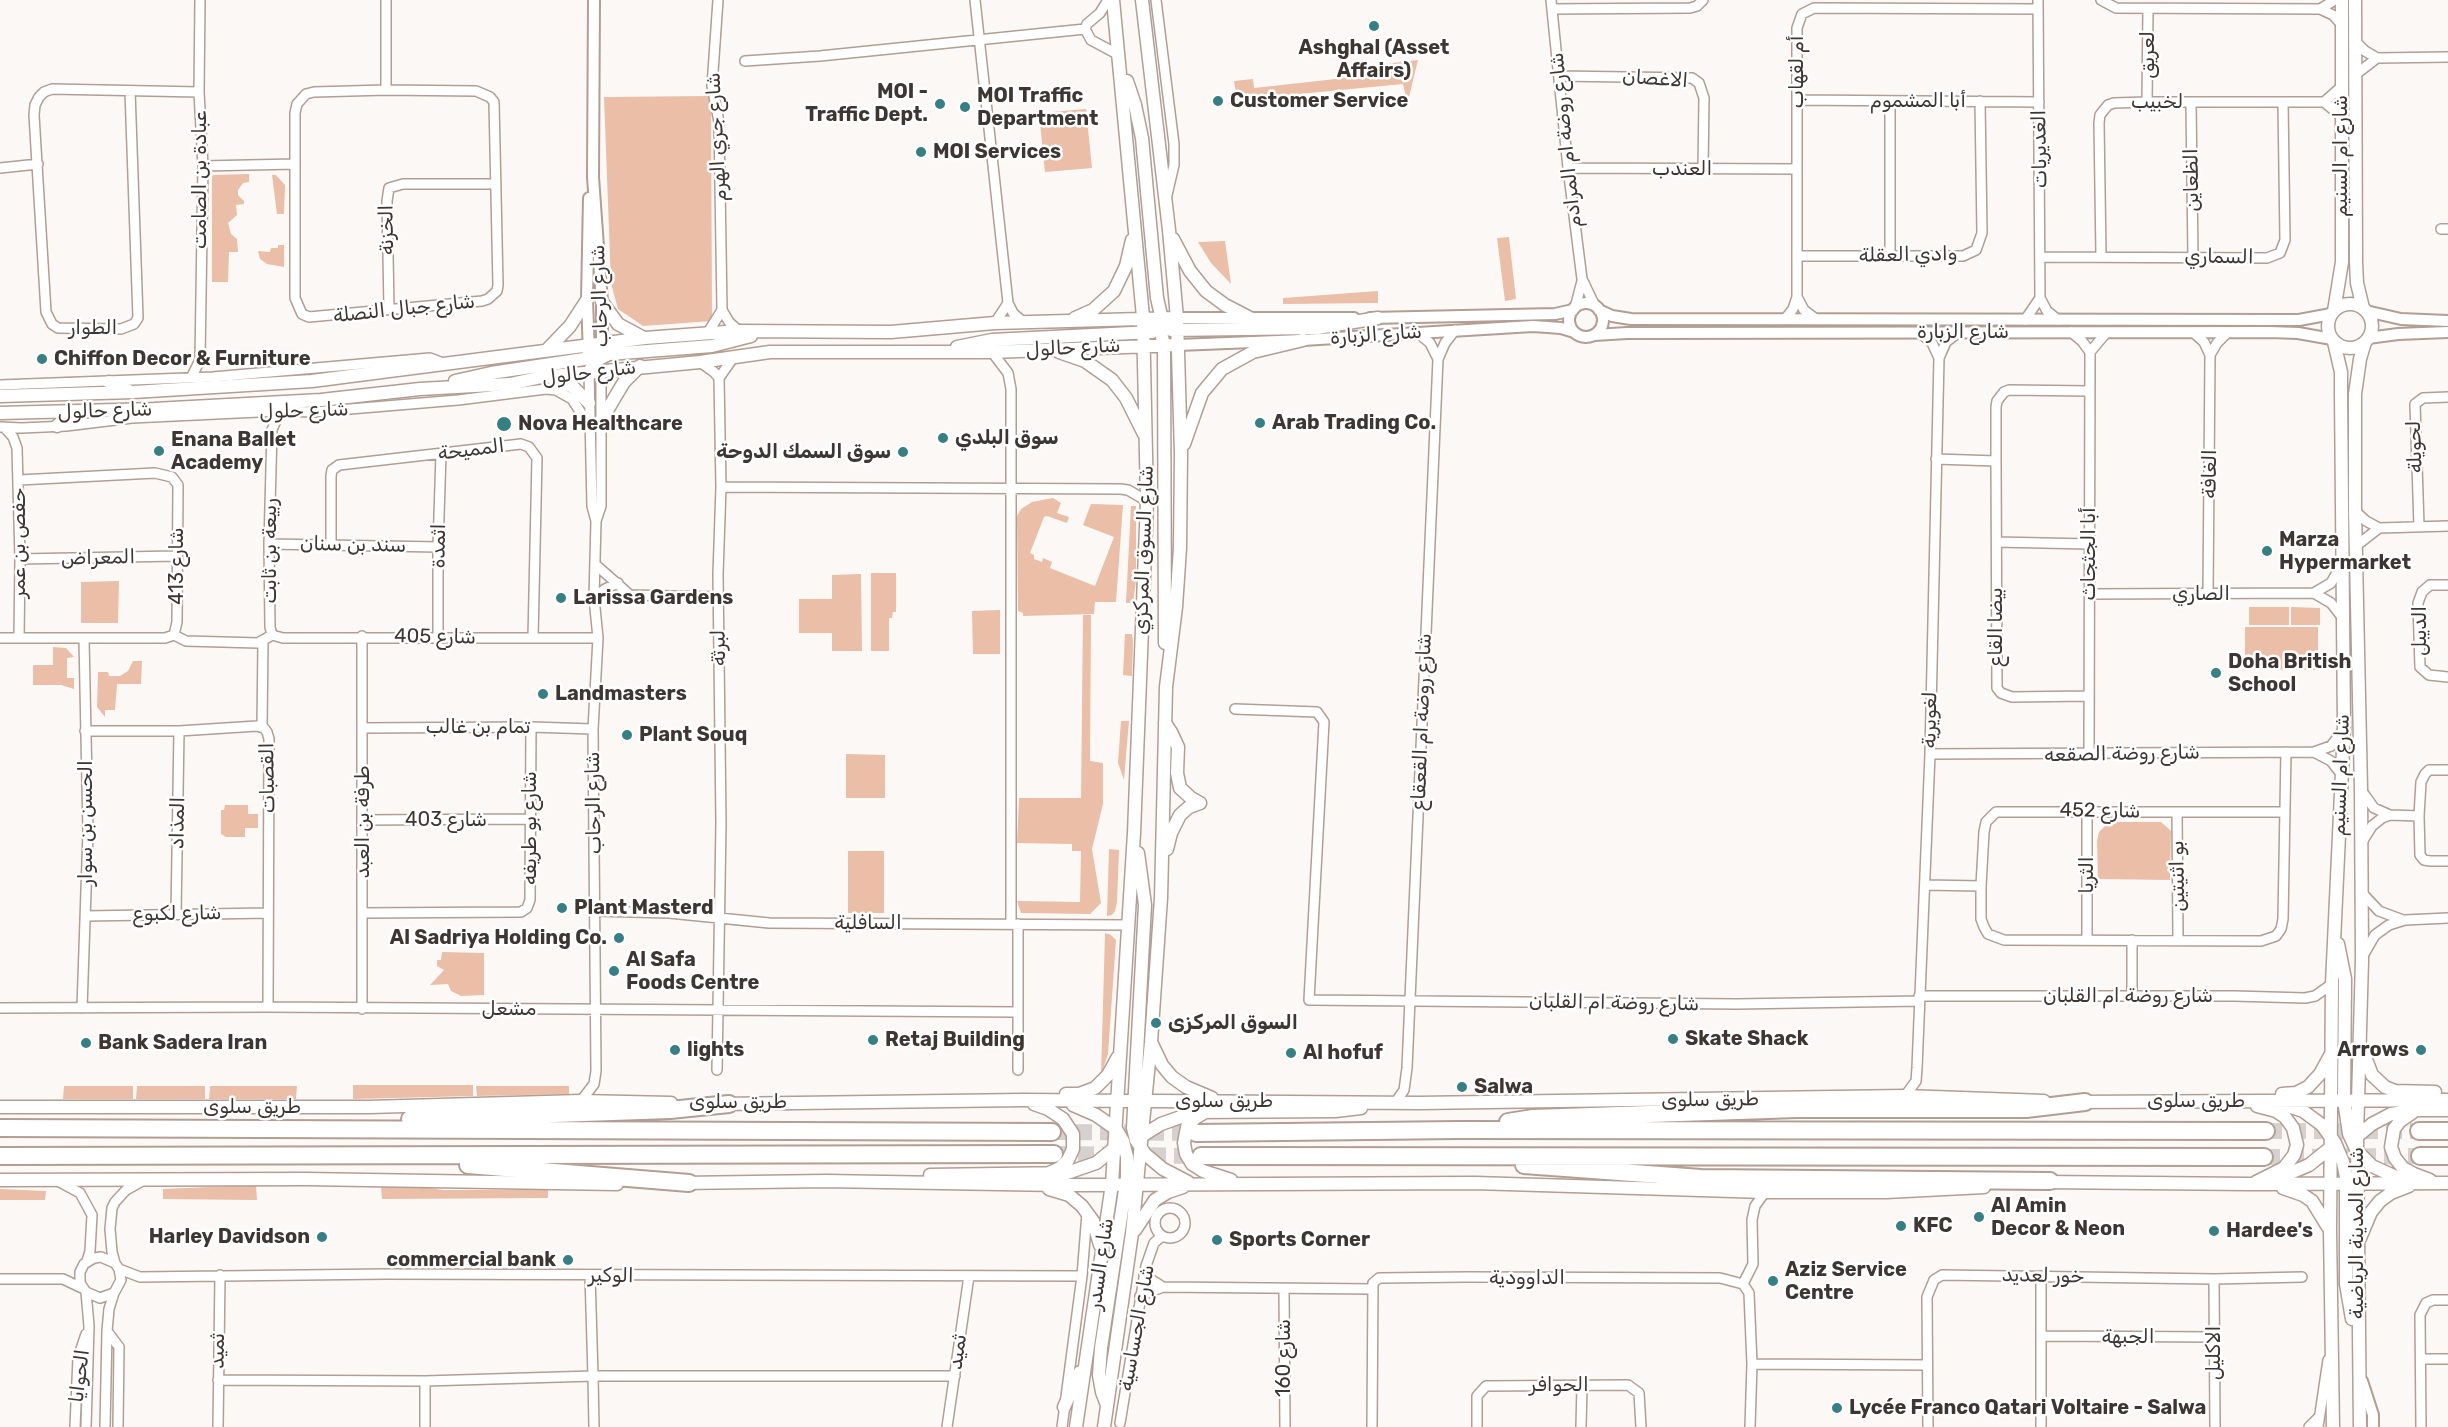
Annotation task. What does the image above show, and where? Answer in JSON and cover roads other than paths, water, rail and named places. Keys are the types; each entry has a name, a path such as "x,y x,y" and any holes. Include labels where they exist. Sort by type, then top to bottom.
{"highway":[{"path":"1458,1130 1533,1118 1797,1109 2026,1109 2085,1102"},
{"path":"332,1129 414,1119 670,1110 729,1104"},
{"name":"طريق سلوى","path":"0,1128 1052,1132"},
{"name":"طريق سلوى","path":"1196,1133 1458,1130 2266,1131"},
{"path":"2419,1131 2448,1131"},
{"path":"3,1156 1054,1154"},
{"path":"411,1156 487,1167 689,1183"},
{"path":"1201,1156 2264,1157"},
{"path":"1454,1156 1533,1167 1701,1178 2050,1181"},
{"path":"2420,1156 2448,1156"}],"main road":[{"name":"شارع السوق المركزي","path":"1113,0 1143,317 1147,438 1147,501 1134,833 1118,1101"},
{"path":"1142,0 1169,230 1166,329 1166,687"},
{"name":"شارع ام السنيم","path":"2333,312 2342,262 2342,0"},
{"name":"شارع ام السنيم","path":"2355,0 2356,262 2357,283 2364,310"},
{"path":"1120,59 1135,105 1142,138 1157,298 1166,329"},
{"path":"1072,320 1093,310 1114,291 1126,266 1134,224"},
{"path":"1169,230 1190,271 1206,291 1225,305 1252,319"},
{"path":"546,351 570,326 587,300"},
{"path":"602,302 618,324 645,338"},
{"path":"2348,304 2364,310 2372,324 2366,340 2353,348 2346,348 2333,340 2328,329 2333,312 2348,304"},
{"path":"1143,317 1166,329 1317,328 1378,318"},
{"name":"شارع حالول","path":"0,396 133,392 312,381 546,351 589,352 645,338 739,331 891,332 1022,321 1143,317"},
{"name":"شارع حالول","path":"0,413 74,412 321,400 420,389 510,384 542,377 700,362 770,352 993,352 1049,349 1144,339 1166,329 1178,345"},
{"path":"595,371 595,361 602,350 712,345 771,331"},
{"path":"929,352 992,340 1144,339"},
{"path":"1181,454 1202,393 1222,369 1253,352 1303,340"},
{"name":"شارع ام السنيم","path":"2331,1100 2332,984 2336,938 2344,729 2341,383 2333,340"},
{"name":"شارع ام السنيم","path":"2357,1100 2362,960 2355,394 2360,359 2366,340"},
{"name":"شارع السوق المركزي","path":"1139,1101 1151,1042 1161,898 1166,687 1176,607 1180,548 1181,454 1178,345"},
{"path":"1049,349 1085,361 1112,380 1134,411 1147,438"},
{"path":"420,389 491,373 577,360 589,352"},
{"path":"602,419 624,382 640,366"},
{"path":"542,377 566,382 580,392 589,403"},
{"path":"109,382 133,392"},
{"path":"499,394 510,384"},
{"path":"296,410 321,400"},
{"path":"57,426 74,412"},
{"path":"1161,898 1168,846 1175,822 1184,811 1200,803 1180,788 1177,773 1178,747 1165,723"},
{"path":"1134,833 1145,905 1139,1101"},
{"path":"2336,938 2345,979 2344,1100 2353,1140 2372,1166 2416,1184"},
{"path":"2358,1035 2370,1071 2382,1085 2395,1091 2448,1092"},
{"path":"1151,1042 1159,1059 1172,1077 1185,1087 1218,1101"},
{"path":"2200,1101 2217,1094 2287,1094 2302,1091 2317,1078 2332,1052"},
{"path":"998,1101 1012,1094 1079,1094 1089,1091 1105,1079 1120,1053"},
{"name":"طريق سلوى","path":"0,1107 369,1107 581,1101 729,1104 1023,1100 1419,1103 1905,1096 2085,1102 2448,1100"},
{"path":"1023,1100 1057,1114 1068,1124 1073,1134 1074,1144 1068,1160 1060,1168 1042,1175"},
{"name":"شارع المدينة الرياضية","path":"2331,1100 2333,1143 2330,1231 2333,1427"},
{"name":"شارع المدينة الرياضية","path":"2357,1100 2351,1184 2357,1244 2360,1427"},
{"path":"1108,1406 1102,1392 1100,1366 1131,1184 1128,1162 1116,1129 1118,1101"},
{"name":"شارع السدر","path":"1104,1427 1132,1233 1131,1184 1138,1138 1139,1101"},
{"path":"2229,1101 2276,1111 2289,1121 2295,1132 2297,1145 2290,1161 2275,1173 2249,1184"},
{"path":"2272,1101 2308,1114 2322,1125 2342,1157 2351,1184 2346,1284 2358,1342"},
{"path":"1064,1102 1089,1111 1116,1129"},
{"path":"860,1181 925,1175 1042,1175 1081,1170 1180,1115 1209,1111 1335,1111 1381,1103"},
{"path":"2417,1110 2394,1128 2392,1152 2398,1163 2407,1170 2421,1177 2446,1183"},
{"path":"2332,1184 2342,1157 2353,1140 2385,1116 2417,1110 2448,1110"},
{"path":"1209,1111 1195,1118 1187,1127 1184,1143 1186,1154 1192,1164 1203,1171 1244,1184"},
{"path":"1138,1138 1163,1169 1192,1184"},
{"path":"2264,1184 2309,1165 2333,1143 2353,1140"},
{"name":"شارع السدر","path":"1076,1427 1112,1184 1121,1146"},
{"path":"0,1180 146,1179 572,1184 860,1181 1032,1184 1486,1183 1765,1192 1932,1190 2050,1181 2249,1184 2446,1183"},
{"path":"1032,1184 1063,1192 1079,1202 1093,1221 1102,1252"},
{"path":"1132,1233 1155,1200 1168,1192 1192,1184"},
{"path":"2264,1184 2306,1196 2318,1208 2330,1231"},
{"path":"2357,1244 2371,1212 2380,1201 2391,1193 2416,1184"},
{"path":"1064,1407 1087,1358"}],"street":[{"name":"عبادة بن الصامت","path":"191,378 200,360 203,166 199,92 200,0"},
{"path":"386,0 386,90"},
{"name":"شارع الرحاب","path":"594,0 593,177 602,302 602,350"},
{"name":"شارع جري الهرم","path":"718,0 712,86 719,122 722,310"},
{"path":"975,0 1008,303 1013,313 1022,321"},
{"path":"1108,0 1100,13 1087,24 1085,29 1090,40 1120,59"},
{"path":"1156,0 1174,144 1174,165 1165,200"},
{"path":"1552,5 1690,8 1698,6 1703,0"},
{"name":"لعريق","path":"2101,0 2116,8 2148,9 2189,4 2283,4 2320,9"},
{"path":"2320,9 2335,0"},
{"name":"أم لقهاب","path":"1785,319 1793,309 1797,297 1797,28 1802,14 1814,8 2038,4"},
{"name":"الغديريات","path":"2038,4 2040,298"},
{"name":"شارع روضة ام المرادم","path":"1552,5 1568,168 1582,279 1597,308"},
{"name":"لعريق","path":"2147,102 2148,9"},
{"path":"2320,9 2333,15 2342,25"},
{"path":"746,61 820,56 1085,29"},
{"path":"2355,41 2377,58 2448,57"},
{"path":"2355,75 2377,58"},
{"name":"الاغصان","path":"1559,76 1684,77 1700,83 1704,98 1703,169"},
{"path":"2341,87 2324,102 2342,116"},
{"name":"الطوار","path":"130,91 138,318 129,327 64,329 52,324 48,319 35,105 44,92 52,89 199,92"},
{"name":"شارع جبال النصلة","path":"386,90 476,91 490,97 496,108 498,285 493,295 482,301 318,318 302,314 295,297 295,113 301,98 314,92 386,90"},
{"name":"أبا المشموم","path":"1797,100 2039,102"},
{"name":"وادي العقلة","path":"1797,256 1963,256 1976,250 1982,233 1980,101"},
{"path":"1890,102 1890,256"},
{"name":"لخبيب","path":"2101,256 2100,115 2108,105 2147,102 2324,102"},
{"name":"الظعاين","path":"2191,102 2193,257"},
{"name":"السماري","path":"2041,257 2267,258 2280,253 2285,240 2283,102"},
{"path":"0,168 38,164"},
{"path":"203,166 295,164"},
{"name":"العندب","path":"1568,168 1797,168"},
{"name":"شارع الرحاب","path":"593,177 589,197 587,300 589,352 595,371 602,419 601,506 596,521"},
{"name":"الخزنة","path":"389,309 387,201 389,188 403,184 496,184"},
{"name":"شارع روضة ام المرادم","path":"1574,309 1582,279"},
{"path":"1797,297 1804,310 1816,319"},
{"path":"2040,298 2047,311 2058,320"},
{"path":"2025,320 2034,310 2040,298"},
{"path":"995,323 1008,303"},
{"path":"1585,303 1597,308 1603,323 1594,335 1586,337 1574,332 1569,318 1574,309 1585,303"},
{"name":"شارع الزبارة","path":"1597,308 1612,316 1631,319 2299,320 2333,312"},
{"name":"شارع الزبارة","path":"1166,329 1252,319 1549,314 1574,309"},
{"path":"707,334 722,310 729,322 739,331"},
{"path":"2364,310 2401,319 2448,321"},
{"name":"شارع الزبارة","path":"1178,345 1533,326 1562,328 1574,332"},
{"name":"شارع روضة ام القعقاع","path":"1395,1103 1406,1085 1438,359 1445,343 1455,330"},
{"path":"1417,332 1430,344 1438,359"},
{"path":"2071,332 2090,352 2106,333"},
{"path":"2366,340 2398,334 2448,332"},
{"name":"شارع الزبارة","path":"1594,335 1627,333 2298,333 2333,340"},
{"path":"1920,333 1932,343 1939,358"},
{"path":"1939,358 1946,342 1958,333"},
{"path":"2194,333 2204,342 2210,355"},
{"path":"2210,355 2227,333"},
{"path":"993,352 1008,373 1011,400 1014,924 1018,1070"},
{"name":"أبا الجثجاث","path":"2089,755 2090,352"},
{"name":"الغافة","path":"2208,593 2210,355"},
{"name":"شارع حلول","path":"0,385 213,377 430,358 445,364"},
{"path":"700,362 719,378 733,358"},
{"name":"لغويرية","path":"1916,1081 1930,754 1939,358"},
{"path":"200,360 213,377"},
{"name":"شارع الرحاب","path":"594,1084 596,1009 593,729 598,638 594,598 596,521 592,506 589,403 595,371"},
{"name":"لبرثة","path":"717,1070 721,823 718,597 721,487 719,378"},
{"name":"شارع حلول","path":"2,427 27,428 132,418 296,410 314,412 458,400 534,390 556,390 572,399 590,428"},
{"name":"بيضا القاع","path":"2088,696 2012,697 2006,696 1997,688 1996,407 1997,401 2004,392 2009,390 2090,391"},
{"name":"لحويلة","path":"2418,526 2415,404 2422,398 2448,397"},
{"name":"ربيعة بن ثابت","path":"272,635 268,544 272,430 280,411"},
{"path":"259,413 268,421 272,430"},
{"path":"2,427 13,437 18,448"},
{"name":"حفص بن عمر","path":"19,638 18,448 27,428"},
{"name":"المميحة","path":"331,545 330,482 335,466 352,462 522,444 531,448 535,454 533,638"},
{"name":"اثمدة","path":"438,637 441,454"},
{"path":"1936,459 1996,461"},
{"name":"شارع 413","path":"19,480 169,475 178,485 177,622 174,635"},
{"path":"721,487 1120,489 1128,490 1147,501"},
{"path":"2355,511 2366,521 2379,528 2448,526"},
{"path":"2356,546 2379,528"},
{"path":"1997,542 2089,544"},
{"name":"سند بن سنان","path":"268,544 438,547"},
{"name":"المعراض","path":"20,559 176,556"},
{"path":"2314,593 2331,584 2342,564"},
{"path":"596,565 630,596 718,597"},
{"path":"594,598 618,583"},
{"name":"الديبل","path":"2448,585 2430,585 2422,592 2418,603 2420,667 2429,675 2448,678"},
{"path":"2314,593 2331,603 2342,617"},
{"name":"الصاري","path":"2089,594 2314,593"},
{"path":"0,638 165,638 174,635 186,641 263,642 272,635"},
{"name":"شارع 405","path":"272,635 283,638 362,636 598,638"},
{"name":"طرفة بن العبد","path":"362,636 362,1009"},
{"name":"الحسن بن سوار","path":"82,1008 88,832 84,639"},
{"path":"262,727 263,642"},
{"name":"شارع روضة ام القلبان","path":"1235,709 1317,712 1324,722 1309,1000 1737,1004 1919,999 2234,996 2305,998 2315,996 2332,984"},
{"name":"القصبات","path":"86,731 179,731 262,727 267,732 269,739 268,1007"},
{"name":"شارع بو طريفه","path":"363,913 521,912 527,908 530,900 531,727"},
{"name":"تمام بن غالب","path":"362,728 593,729"},
{"path":"2313,752 2331,746 2344,729"},
{"name":"المذاد","path":"176,914 179,731"},
{"name":"شارع 452","path":"2284,812 1996,812 1986,822 1984,832 1981,919 1988,934 1996,938 2261,941 2276,936 2281,929 2283,919 2286,752"},
{"path":"2313,752 2331,760 2342,775"},
{"name":"شارع روضة الصقعه","path":"1930,754 2089,755 2313,752"},
{"path":"2448,770 2429,770 2425,774 2421,782 2419,816 2420,855 2424,860 2448,861"},
{"path":"2361,789 2374,808 2390,815 2419,816"},
{"name":"الثريا","path":"2087,811 2087,939"},
{"name":"بو اثنيتين","path":"2177,812 2178,939"},
{"path":"2361,844 2376,821 2390,815"},
{"name":"شارع 403","path":"362,820 531,819"},
{"path":"1924,885 1981,886"},
{"path":"2360,890 2366,900 2379,911 2405,920"},
{"path":"595,911 669,913 718,918"},
{"name":"شارع لكبوع","path":"86,916 268,913"},
{"name":"السافلية","path":"718,918 769,923 1128,925"},
{"path":"2362,960 2369,943 2382,930 2405,920 2448,918"},
{"path":"2132,940 2132,997"},
{"name":"مشعل","path":"0,1008 268,1007 1018,1012"},
{"path":"1905,1096 1916,1081 1931,1097"},
{"path":"581,1101 594,1084 607,1101"},
{"path":"1406,1085 1419,1103"},
{"path":"0,1279 63,1279 100,1298 117,1289 117,1266 112,1252 110,1229 112,1208 126,1190 146,1179"},
{"path":"56,1180 74,1189 89,1205 92,1215 90,1251 79,1277 84,1290"},
{"path":"1744,1191 1755,1206"},
{"path":"1750,1427 1752,1364 1749,1293 1743,1284 1753,1264 1752,1220 1755,1206 1765,1192"},
{"name":"شارع السدر","path":"1062,1427 1082,1276 1087,1225 1086,1211"},
{"name":"شارع الجساسية","path":"1120,1425 1144,1275 1151,1250 1162,1236"},
{"path":"63,1279 85,1264 101,1257 117,1266"},
{"name":"الوكير","path":"117,1266 140,1276 1082,1276"},
{"name":"ثميد","path":"218,1427 220,1275"},
{"path":"590,1275 594,1427"},
{"path":"1144,1275 1163,1287"},
{"name":"خور لعديد","path":"1928,1427 1927,1297 1934,1280 1942,1275 2214,1279 2302,1277"},
{"name":"الوكير","path":"117,1289 140,1276"},
{"name":"ثميد","path":"947,1427 969,1276"},
{"path":"2041,1276 2041,1427"},
{"name":"الداوودية","path":"1372,1289 1373,1283 1379,1278 1720,1278 1743,1284"},
{"name":"الاكليل","path":"2214,1279 2215,1427"},
{"path":"1140,1296 1163,1287 1284,1290 1372,1289 1372,1427"},
{"name":"الحوايا","path":"105,1427 107,1331 109,1309 117,1289"},
{"name":"الحوايا","path":"84,1290 89,1326 86,1427"},
{"name":"شارع 160","path":"1284,1290 1285,1427"},
{"path":"2421,1427 2420,1316 2426,1303 2433,1300 2448,1300"},
{"name":"الحوايا","path":"75,1427 78,1358 89,1326"},
{"name":"الحوايا","path":"107,1331 119,1347 117,1427"},
{"name":"الجبهة","path":"2042,1336 2214,1337"},
{"name":"شارع المدينة الرياضية","path":"2318,1423 2331,1346"},
{"path":"2421,1359 2448,1359"},
{"path":"1752,1364 1928,1365"},
{"name":"شارع المدينة الرياضية","path":"2358,1366 2373,1415 2373,1427"},
{"path":"218,1380 425,1381 593,1376 955,1376"},
{"path":"425,1381 425,1427"},
{"path":"1581,1427 1582,1385"},
{"name":"الحوافر","path":"1477,1427 1477,1396 1486,1386 1582,1385 1634,1387 1641,1401 1641,1427"},
{"name":"شارع الجساسية","path":"1108,1406 1120,1425"},
{"path":"2309,1427 2318,1423"}],"tunnel":[{"path":"2266,1131 2419,1131"},
{"path":"1052,1132 1196,1133"},
{"path":"1054,1154 1201,1156"},
{"path":"2264,1157 2420,1156"}],"place":[{"name":"Ashghal (Asset Affairs)","path":"1374,26"},
{"name":"Customer Service","path":"1218,101"},
{"name":"MOI - Traffic Dept.","path":"940,104"},
{"name":"MOI Traffic Department","path":"965,107"},
{"name":"MOI Services","path":"921,152"},
{"name":"Chiffon Decor & Furniture","path":"42,359"},
{"name":"Arab Trading Co.","path":"1260,423"},
{"name":"Nova Healthcare","path":"504,424"},
{"name":"سوق البلدي","path":"943,438"},
{"name":"Enana Ballet Academy","path":"159,451"},
{"name":"سوق السمك الدوحة","path":"903,452"},
{"name":"Marza Hypermarket","path":"2267,551"},
{"name":"Larissa Gardens","path":"561,598"},
{"name":"Doha British School","path":"2216,673"},
{"name":"Landmasters","path":"543,694"},
{"name":"Plant Souq","path":"627,735"},
{"name":"Plant Masterd","path":"562,908"},
{"name":"Al Sadriya Holding Co.","path":"619,938"},
{"name":"Al Safa Foods Centre","path":"614,971"},
{"name":"السوق المركزى","path":"1156,1023"},
{"name":"Skate Shack","path":"1673,1039"},
{"name":"Retaj Building","path":"873,1040"},
{"name":"Bank Sadera Iran","path":"86,1043"},
{"name":"lights","path":"675,1050"},
{"name":"Arrows","path":"2421,1050"},
{"name":"Al hofuf","path":"1291,1053"},
{"name":"Salwa","path":"1462,1087"},
{"name":"Al Amin Decor & Neon","path":"1979,1217"},
{"name":"KFC","path":"1901,1226"},
{"name":"Hardee's","path":"2214,1231"},
{"name":"Harley Davidson","path":"322,1237"},
{"name":"Sports Corner","path":"1217,1240"},
{"name":"commercial bank","path":"568,1260"},
{"name":"Aziz Service Centre","path":"1773,1281"},
{"name":"Lycée Franco Qatari Voltaire - Salwa","path":"1837,1408"}]}
